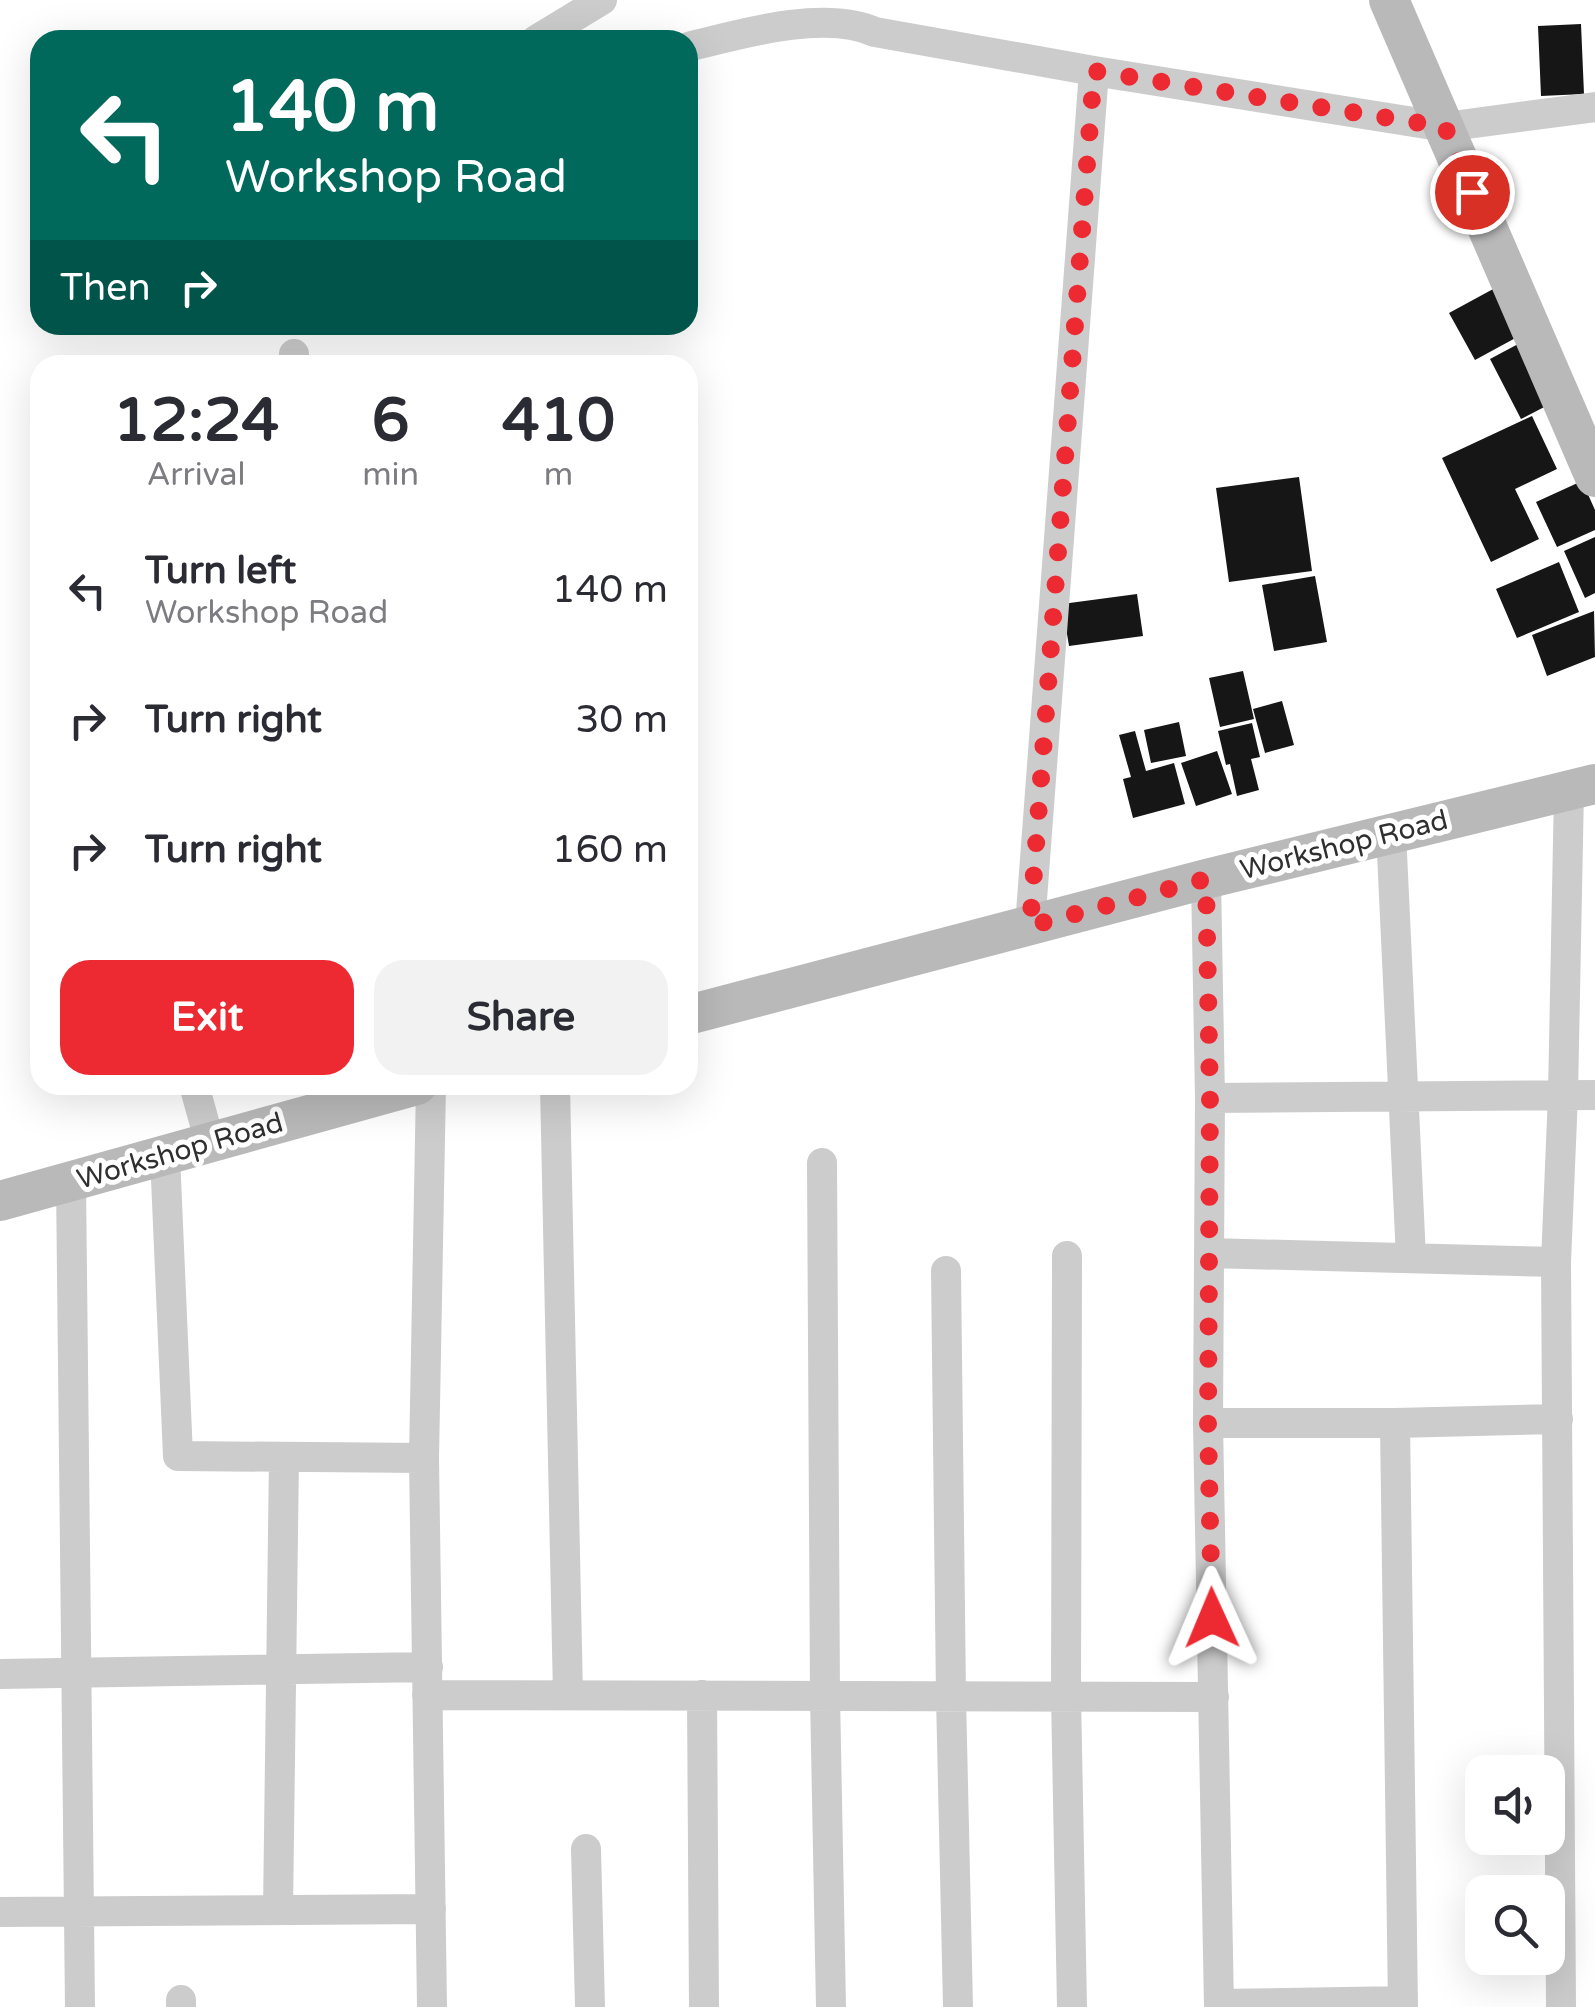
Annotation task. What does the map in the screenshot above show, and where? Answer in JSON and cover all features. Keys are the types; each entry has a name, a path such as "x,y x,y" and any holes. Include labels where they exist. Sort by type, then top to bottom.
{"street":[{"path":"552,30 602,0"},
{"path":"1389,0 1595,477"},
{"path":"698,45 782,24 855,12 874,32 1445,127 1595,107"},
{"path":"1030,926 1094,71"},
{"path":"1561,2007 1556,1262 1582,787"},
{"name":"Workshop Road","path":"698,1012 1206,879 1582,787"},
{"path":"1391,832 1411,1258"},
{"path":"1206,879 1210,1098 1208,1423 1219,2006 1403,2004 1394,1423"},
{"path":"197,1095 210,1143"},
{"name":"Workshop Road","path":"1,1198 381,1095"},
{"path":"431,1095 424,1458 432,2007"},
{"path":"556,1095 568,1695"},
{"path":"1210,1098 1595,1096"},
{"path":"166,1155 178,1456 424,1458"},
{"path":"822,1163 824,1696 830,2007"},
{"path":"70,1182 80,2007"},
{"path":"1209,1253 1556,1262"},
{"path":"1067,1256 1066,1696 1072,2007"},
{"path":"946,1271 958,2007"},
{"path":"1208,1423 1558,1419"},
{"path":"278,1910 284,1458"},
{"path":"0,1674 281,1669 568,1695 1214,1697"},
{"path":"702,1695 704,2007"},
{"path":"586,1850 590,2007"},
{"path":"0,1912 431,1909"}],"building":[{"path":"1581,24 1584,94 1541,96 1538,26"},
{"path":"1495,288 1521,335 1475,360 1449,313"},
{"path":"1520,343 1552,403 1521,419 1490,359"},
{"path":"1532,416 1557,469 1515,489 1539,539 1491,562 1442,458"},
{"path":"1299,477 1312,571 1229,582 1216,488"},
{"path":"1582,481 1595,510 1595,530 1557,547 1536,502"},
{"path":"1595,537 1595,593 1585,598 1564,551"},
{"path":"1559,562 1579,612 1517,638 1496,589"},
{"path":"1315,576 1327,642 1274,651 1262,585"},
{"path":"1137,594 1143,636 1069,646 1062,604"},
{"path":"1594,611 1595,657 1547,676 1532,635"},
{"path":"1243,671 1254,719 1220,727 1209,678"},
{"path":"1282,701 1294,745 1265,753 1253,709"},
{"path":"1179,722 1186,756 1151,763 1144,730"},
{"path":"1252,723 1260,757 1251,759 1259,790 1237,796 1218,731"},
{"path":"1135,731 1146,771 1174,763 1185,804 1133,818 1123,779 1131,777 1119,735"},
{"path":"1217,751 1232,794 1196,806 1181,763"}],"route":[{"path":"1212,1618 1206,879 1030,926 1094,71 1445,127 1472,192"}]}
